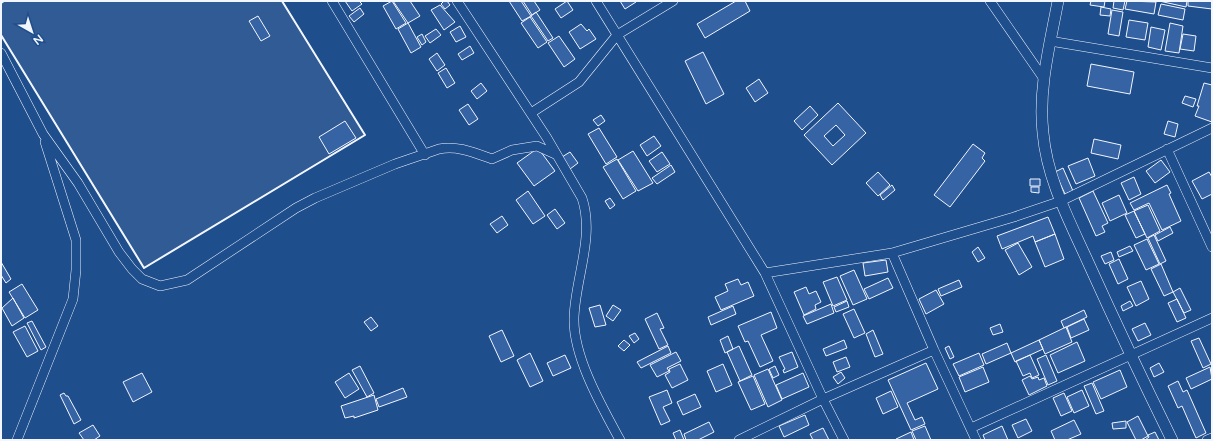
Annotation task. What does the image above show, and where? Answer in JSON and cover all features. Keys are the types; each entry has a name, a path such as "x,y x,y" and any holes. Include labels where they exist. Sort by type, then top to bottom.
{"street":[{"path":"332,1 425,155"},
{"path":"457,1 557,154 577,188 585,207 586,221 583,260 574,318 576,337 586,371 620,440"},
{"path":"596,1 765,273 823,399 844,440"},
{"path":"531,113 579,82 617,34 673,1"},
{"path":"990,1 1044,79"},
{"path":"1058,1 1044,79 1042,116 1045,150 1061,201 1130,355 1172,440"},
{"path":"1050,41 1212,68"},
{"path":"1,53 43,134 78,183 119,252 132,270 142,279 160,286 187,280 296,208 315,198 396,164 446,148 473,152 492,159 512,150 537,146 557,154"},
{"path":"765,273 892,253 1014,217 1061,201 1212,128"},
{"path":"17,440 73,299 76,270 76,240 43,134"},
{"path":"1167,149 1212,246"},
{"path":"892,253 934,350 976,440"},
{"path":"971,428 1212,318"},
{"path":"739,440 823,399 934,350"},
{"path":"1207,440 1212,438"}],"shaded area":[{"path":"4,1 282,1 365,135 144,268 1,35 1,3"}],"building":[{"path":"345,1 359,1 362,4 352,11"},
{"path":"392,1 406,23 396,29 383,6"},
{"path":"393,1 410,1 420,16 408,23"},
{"path":"444,1 447,1 450,5 445,9 441,4"},
{"path":"509,1 521,1 531,16 522,21"},
{"path":"523,1 534,1 540,10 532,15"},
{"path":"567,1 573,10 561,18 555,9"},
{"path":"620,1 635,1 636,2 625,9"},
{"path":"736,1 745,1 750,11 705,38 697,24"},
{"path":"1091,1 1105,1 1104,7 1090,5"},
{"path":"1114,1 1125,1 1123,10 1113,8"},
{"path":"1127,1 1156,2 1154,14 1125,9"},
{"path":"1159,1 1187,1 1186,7"},
{"path":"1188,1 1212,1 1212,9 1188,6"},
{"path":"1161,4 1185,9 1183,20 1158,15"},
{"path":"440,5 455,22 444,30 431,10"},
{"path":"1101,7 1111,9 1110,16 1100,15"},
{"path":"360,8 364,14 354,22 349,16"},
{"path":"1112,10 1123,12 1119,36 1108,34"},
{"path":"536,12 553,38 548,41 531,16"},
{"path":"258,16 270,36 261,41 249,21"},
{"path":"530,17 547,42 538,48 521,23"},
{"path":"1129,20 1148,23 1145,40 1126,37"},
{"path":"408,23 421,47 411,53 398,29"},
{"path":"1170,23 1183,26 1179,53 1165,51"},
{"path":"581,24 587,31 589,29 596,39 580,49 569,32"},
{"path":"460,26 466,37 456,42 450,32"},
{"path":"1151,27 1165,30 1161,50 1148,47"},
{"path":"436,29 441,35 430,43 425,36"},
{"path":"422,34 426,42 422,45 417,37"},
{"path":"1183,34 1196,36 1194,51 1180,49"},
{"path":"559,36 575,59 564,67 548,43"},
{"path":"470,46 474,53 462,60 458,54"},
{"path":"703,52 724,94 706,104 685,61"},
{"path":"437,53 445,65 437,71 429,59"},
{"path":"1091,64 1134,72 1130,94 1087,86"},
{"path":"446,68 455,83 447,88 438,73"},
{"path":"759,79 768,93 755,102 746,88"},
{"path":"481,83 487,91 477,99 471,91"},
{"path":"1204,83 1212,85 1212,122 1195,116 1199,106 1197,106"},
{"path":"1185,96 1196,99 1193,107 1182,103"},
{"path":"838,103 866,133 832,165 804,135","holes":["836,125 845,135 833,146 824,136"]},
{"path":"468,104 478,119 469,125 459,110"},
{"path":"810,106 818,115 802,130 794,121"},
{"path":"601,115 605,121 598,126 593,120"},
{"path":"345,121 356,138 329,154 319,137"},
{"path":"1168,121 1178,124 1175,137 1164,134"},
{"path":"599,128 617,157 606,164 588,134"},
{"path":"654,136 661,146 647,156 640,145"},
{"path":"1094,139 1121,145 1118,159 1091,153"},
{"path":"973,144 985,153 982,158 985,161 950,207 934,195"},
{"path":"538,148 555,171 534,186 517,163"},
{"path":"633,151 653,183 638,191 618,160"},
{"path":"570,152 578,163 570,169 562,157"},
{"path":"662,152 670,164 657,172 649,161"},
{"path":"1088,158 1095,176 1076,184 1068,166"},
{"path":"617,159 636,191 623,199 603,167"},
{"path":"1161,160 1170,172 1155,183 1146,171"},
{"path":"671,165 675,172 657,184 652,178"},
{"path":"1063,168 1073,191 1065,194 1055,172"},
{"path":"878,172 890,185 878,196 866,183"},
{"path":"1209,172 1212,177 1212,194 1202,199 1192,181"},
{"path":"1134,177 1141,194 1129,200 1121,183"},
{"path":"1030,179 1040,179 1040,186 1030,186"},
{"path":"892,185 895,190 883,200 880,195"},
{"path":"1167,185 1171,193 1169,194 1181,221 1162,230 1149,203 1134,210 1130,203"},
{"path":"1031,187 1039,187 1039,193 1031,192"},
{"path":"528,191 545,216 533,224 516,200"},
{"path":"1093,191 1108,223 1102,226 1105,232 1096,236 1079,198"},
{"path":"1119,195 1127,213 1110,221 1102,203"},
{"path":"610,198 615,205 610,209 605,201"},
{"path":"1148,205 1160,231 1147,238 1134,211"},
{"path":"555,209 565,223 557,229 547,215"},
{"path":"1134,211 1145,234 1136,238 1125,215"},
{"path":"502,216 508,225 497,233 490,224"},
{"path":"1048,217 1055,234 1035,242 1033,236 1002,249 997,236"},
{"path":"1170,227 1173,233 1158,241 1155,235"},
{"path":"1055,234 1064,259 1045,267 1035,242"},
{"path":"1154,235 1166,261 1160,264 1148,238"},
{"path":"1147,239 1159,264 1146,270 1134,245"},
{"path":"1018,243 1032,267 1019,275 1005,250"},
{"path":"1130,246 1133,251 1119,257 1117,252"},
{"path":"978,247 985,258 978,262 972,252"},
{"path":"1111,252 1114,260 1105,264 1101,256"},
{"path":"1119,259 1128,279 1118,284 1109,264"},
{"path":"886,260 888,272 865,276 863,263"},
{"path":"1,262 11,279 6,283 1,275"},
{"path":"1161,264 1173,292 1164,296 1151,269"},
{"path":"854,270 867,299 853,305 840,276"},
{"path":"837,277 847,300 833,306 823,282"},
{"path":"888,278 893,288 869,299 864,289"},
{"path":"738,279 741,285 748,282 754,296 721,310 715,297 728,291 725,284"},
{"path":"959,280 962,287 941,296 938,289"},
{"path":"1141,281 1149,299 1136,306 1127,287"},
{"path":"22,284 38,310 25,318 9,292"},
{"path":"806,287 809,294 816,291 821,302 815,305 816,309 804,315 794,292"},
{"path":"1180,288 1191,310 1184,313 1173,292"},
{"path":"936,290 944,304 926,314 919,299"},
{"path":"13,298 24,318 12,326 2,308"},
{"path":"1177,299 1186,318 1177,322 1168,303"},
{"path":"847,301 849,307 836,312 834,307"},
{"path":"1130,301 1133,306 1123,311 1121,306"},
{"path":"831,304 834,313 807,324 803,316"},
{"path":"600,305 606,325 595,327 589,308"},
{"path":"613,305 621,310 613,321 606,316"},
{"path":"733,306 736,314 711,325 708,317"},
{"path":"854,309 865,333 854,338 843,314"},
{"path":"1084,310 1087,317 1064,328 1061,321"},
{"path":"771,312 777,328 761,335 773,361 760,367 748,341 745,342 738,326"},
{"path":"657,313 664,328 660,329 668,345 659,349 645,319"},
{"path":"371,317 378,326 371,331 364,322"},
{"path":"1084,319 1089,330 1071,338 1067,327"},
{"path":"32,321 46,347 41,350 27,323"},
{"path":"1145,323 1151,335 1138,341 1132,329"},
{"path":"1000,324 1003,332 993,335 990,328"},
{"path":"25,326 38,351 27,357 13,332"},
{"path":"1066,327 1072,342 1045,354 1039,340"},
{"path":"502,330 514,356 501,362 489,336"},
{"path":"873,330 883,354 875,357 866,334"},
{"path":"635,333 639,339 634,343 629,336"},
{"path":"728,336 733,349 725,353 720,340"},
{"path":"1199,338 1211,364 1203,368 1191,341"},
{"path":"624,340 630,345 624,351 618,346"},
{"path":"844,340 847,348 826,356 823,349"},
{"path":"1039,340 1043,349 1015,362 1011,353"},
{"path":"1077,342 1085,361 1058,373 1050,355"},
{"path":"1007,343 1011,353 986,364 982,354"},
{"path":"668,346 671,353 641,368 637,362"},
{"path":"739,346 752,375 740,381 727,352"},
{"path":"949,346 954,357 950,359 945,348"},
{"path":"676,352 681,361 667,368 669,371 657,377 650,365"},
{"path":"792,352 798,367 784,373 783,370 785,369 779,357"},
{"path":"530,353 543,381 530,387 517,360"},
{"path":"979,353 984,365 959,376 953,364"},
{"path":"565,355 571,368 553,376 547,363"},
{"path":"1030,355 1039,375 1032,378 1030,373 1023,376 1016,361"},
{"path":"1046,355 1057,381 1048,385 1037,359"},
{"path":"846,357 850,367 837,372 833,362"},
{"path":"926,363 938,389 907,403 915,420 922,417 925,424 911,430 888,380"},
{"path":"1159,363 1164,372 1154,377 1150,368"},
{"path":"680,364 688,380 672,388 665,375 670,372 669,369"},
{"path":"723,364 732,385 716,392 707,371"},
{"path":"360,366 374,393 367,397 352,370"},
{"path":"775,366 779,375 773,378 769,369"},
{"path":"983,367 989,382 965,392 959,377"},
{"path":"1210,367 1212,379 1191,389 1186,378"},
{"path":"768,369 782,400 768,407 754,375"},
{"path":"1120,370 1127,387 1101,399 1093,382"},
{"path":"841,372 845,378 838,384 833,377"},
{"path":"142,373 152,392 133,402 123,382"},
{"path":"349,373 359,389 345,398 335,382"},
{"path":"803,373 809,387 782,399 776,385"},
{"path":"753,376 765,404 751,410 738,382"},
{"path":"1030,376 1032,379 1038,377 1039,380 1044,378 1047,386 1029,395 1022,380"},
{"path":"1178,381 1183,392 1187,390 1206,433 1196,438 1182,406 1178,408 1168,386"},
{"path":"1092,383 1104,411 1096,414 1084,386"},
{"path":"403,388 407,397 379,407 376,399"},
{"path":"667,390 672,403 663,407 670,421 661,425 649,397"},
{"path":"1082,390 1089,406 1074,413 1067,397"},
{"path":"891,391 898,407 883,414 876,398"},
{"path":"64,393 68,396 81,420 74,424 60,395"},
{"path":"1064,393 1072,411 1061,416 1053,398"},
{"path":"695,394 701,407 683,415 677,402"},
{"path":"374,395 378,410 354,418 354,416 345,418 341,406"},
{"path":"805,415 809,425 784,437 779,426"},
{"path":"1138,416 1148,436 1141,440 1136,440 1127,422"},
{"path":"1026,419 1032,431 1018,438 1012,425"},
{"path":"1074,420 1081,434 1067,440 1055,440 1051,431"},
{"path":"1126,421 1126,428 1113,429 1112,423"},
{"path":"709,422 714,432 698,440 686,440 684,434"},
{"path":"93,425 100,436 94,440 84,440 79,433"},
{"path":"925,426 931,440 916,440 912,431"},
{"path":"1002,426 1008,440 985,440 983,435"},
{"path":"823,428 829,440 813,440 810,434"},
{"path":"680,430 684,440 676,440 673,433"},
{"path":"911,432 914,440 896,439"},
{"path":"1155,432 1159,440 1145,440 1149,437 1148,435"}],"wall":[{"path":"1,35 144,268 365,135 282,1"}]}
